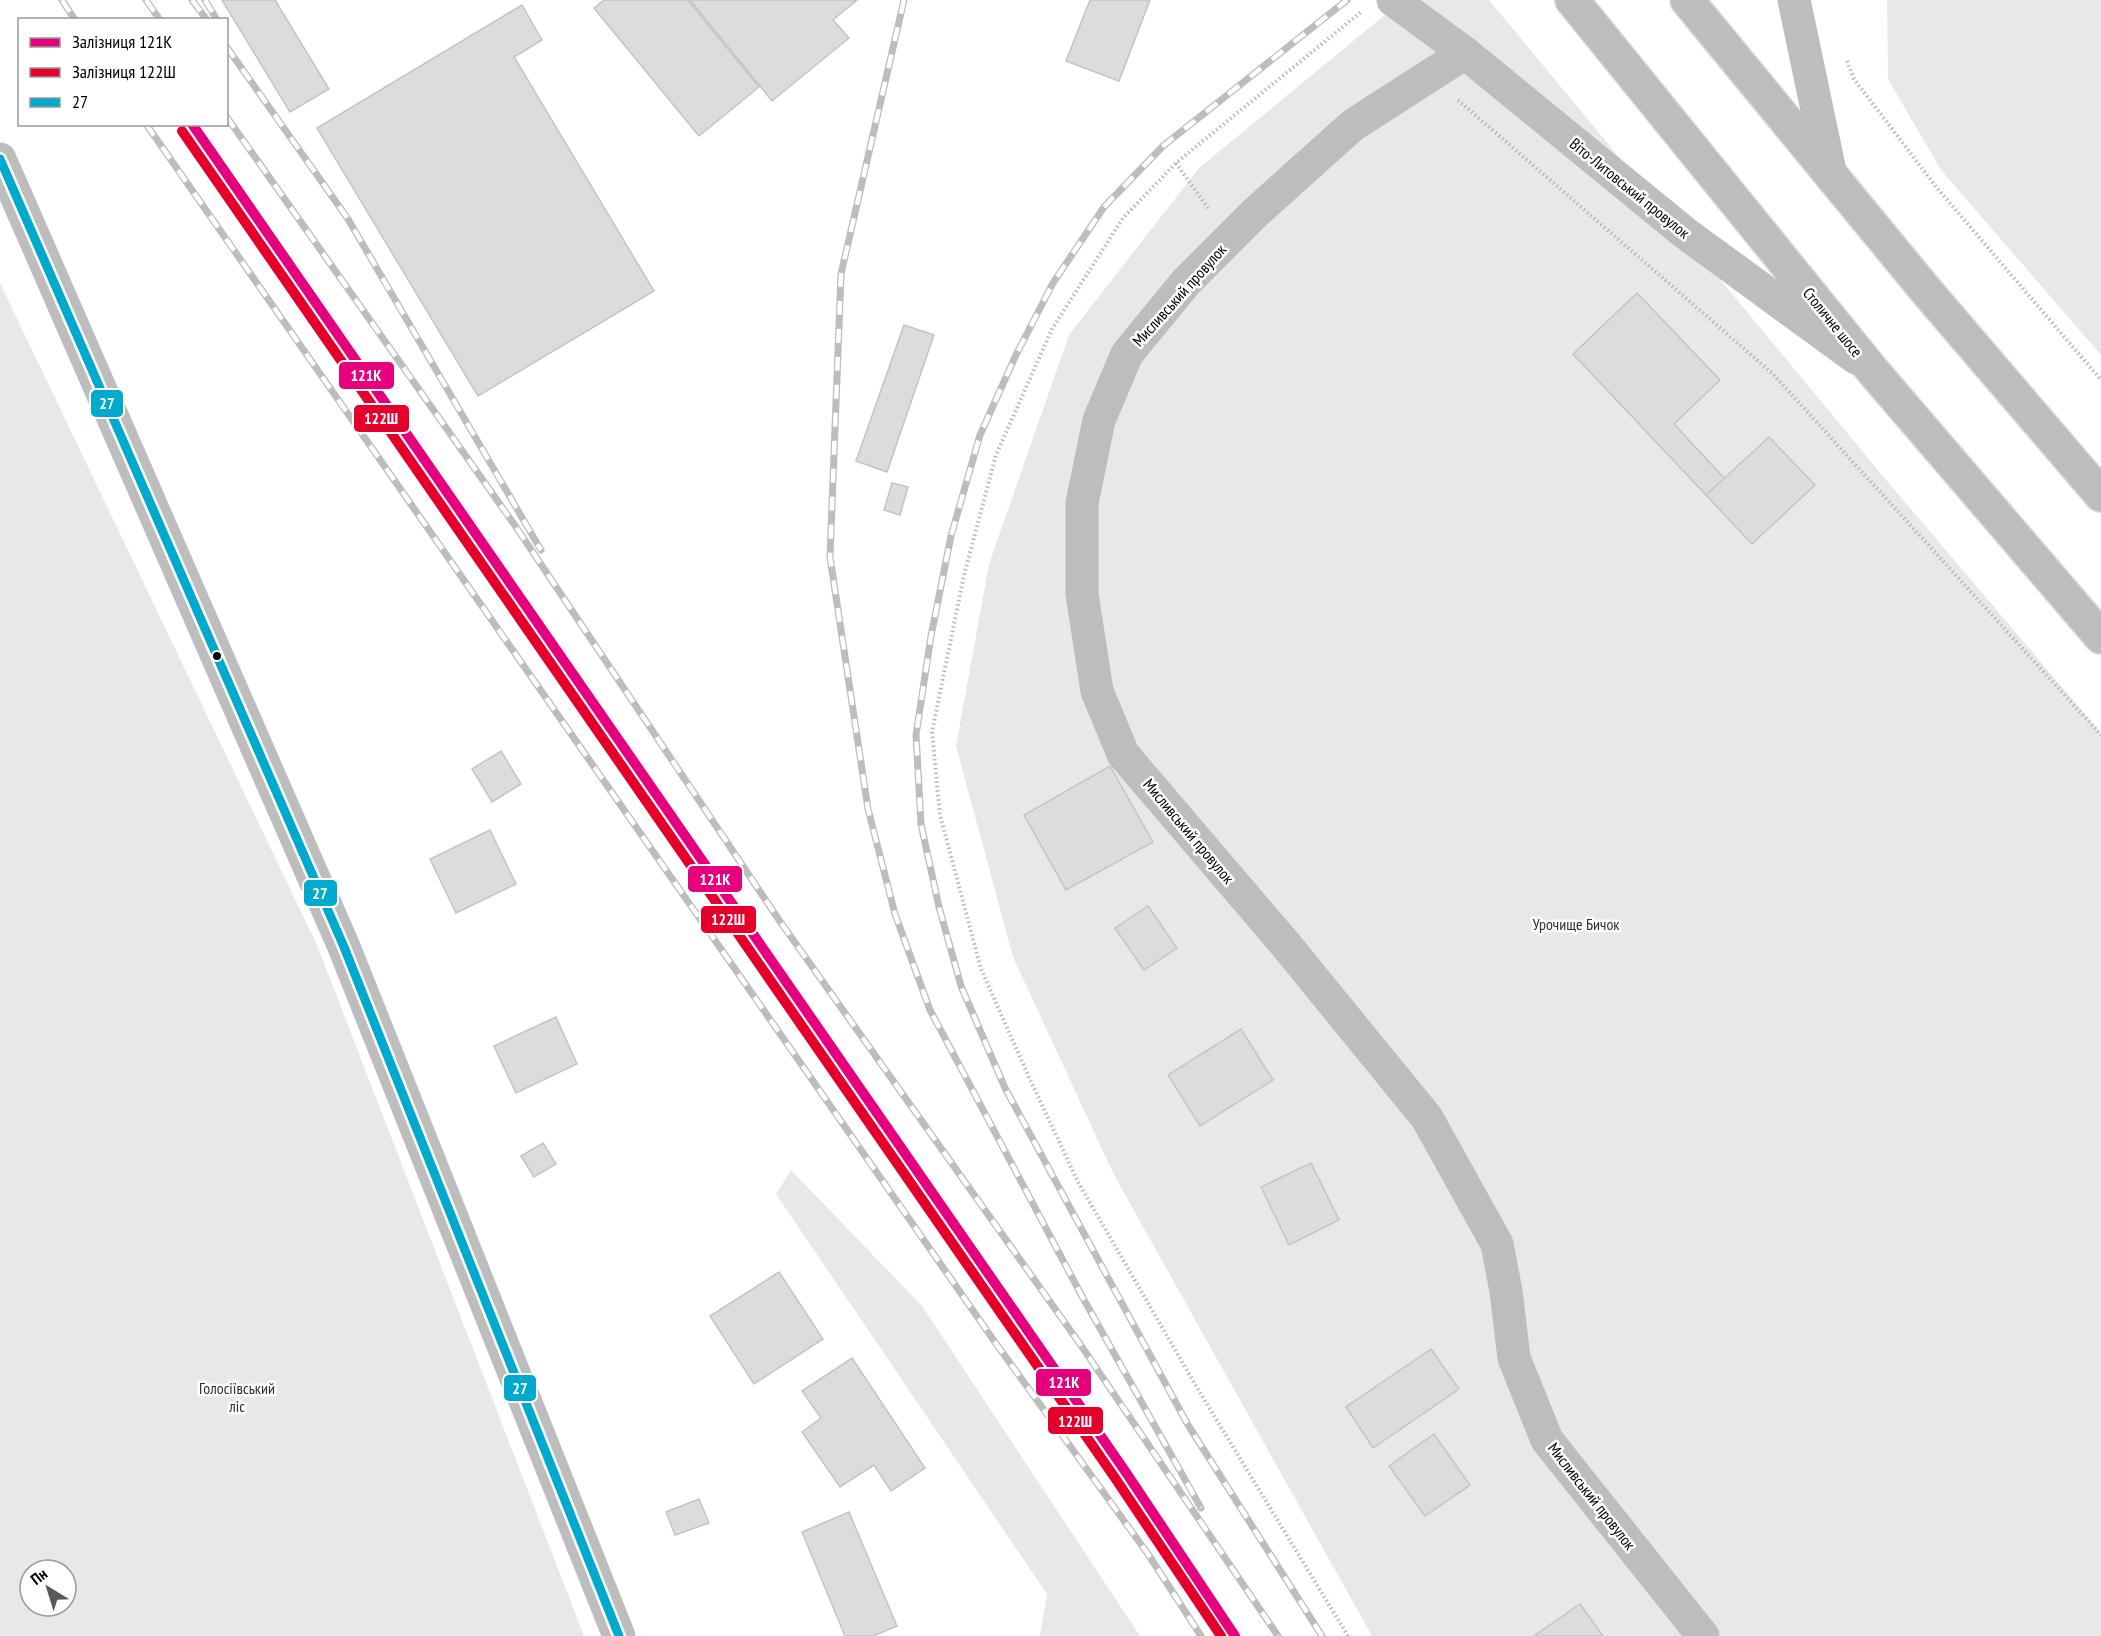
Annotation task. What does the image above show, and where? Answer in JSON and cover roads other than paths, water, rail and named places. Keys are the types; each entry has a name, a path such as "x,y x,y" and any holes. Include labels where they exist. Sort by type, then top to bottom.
{"main road":[{"name":"Столичне шосе","path":"1572,0 1872,370 2101,637"},
{"path":"1687,0 1831,176 2101,495"},
{"path":"1795,1 1831,176"},
{"name":"Віто-Литовський провулок","path":"1380,4 1465,53 1685,233 1872,370"},
{"name":"Мисливський провулок","path":"1465,53 1428,74 1353,125 1255,213 1186,282 1127,354 1099,420 1082,503 1082,594 1097,691 1123,754 1286,945 1427,1119 1497,1244 1506,1291 1514,1358 1547,1440 1703,1636"},
{"path":"0,159 344,947 619,1636"}],"railway":[{"path":"62,0 74,18"},
{"path":"146,0 159,18"},
{"path":"192,0 206,18"},
{"path":"205,0 216,18"},
{"path":"904,0 841,274 830,557 868,809 895,914 930,1010 1083,1298 1201,1508"},
{"path":"1322,1636 1188,1425 1005,1088 961,986 939,907 921,824 916,735 931,636 951,536 980,435 1016,355 1053,283 1104,207 1163,146 1347,0"},
{"path":"228,49 348,219 541,550"},
{"path":"228,119 516,527 779,920 1080,1344 1278,1636"},
{"path":"147,126 997,1345 1148,1554 1201,1636"}],"rail line":[{"name":"121К","path":"193,126 1125,1471 1235,1636"},
{"name":"122Ш","path":"182,131 1115,1478 1221,1636"}],"park label":[{"name":"Урочище Бичок","path":"1576,924"},
{"name":"Голосіївський ліс","path":"237,1397"}]}
